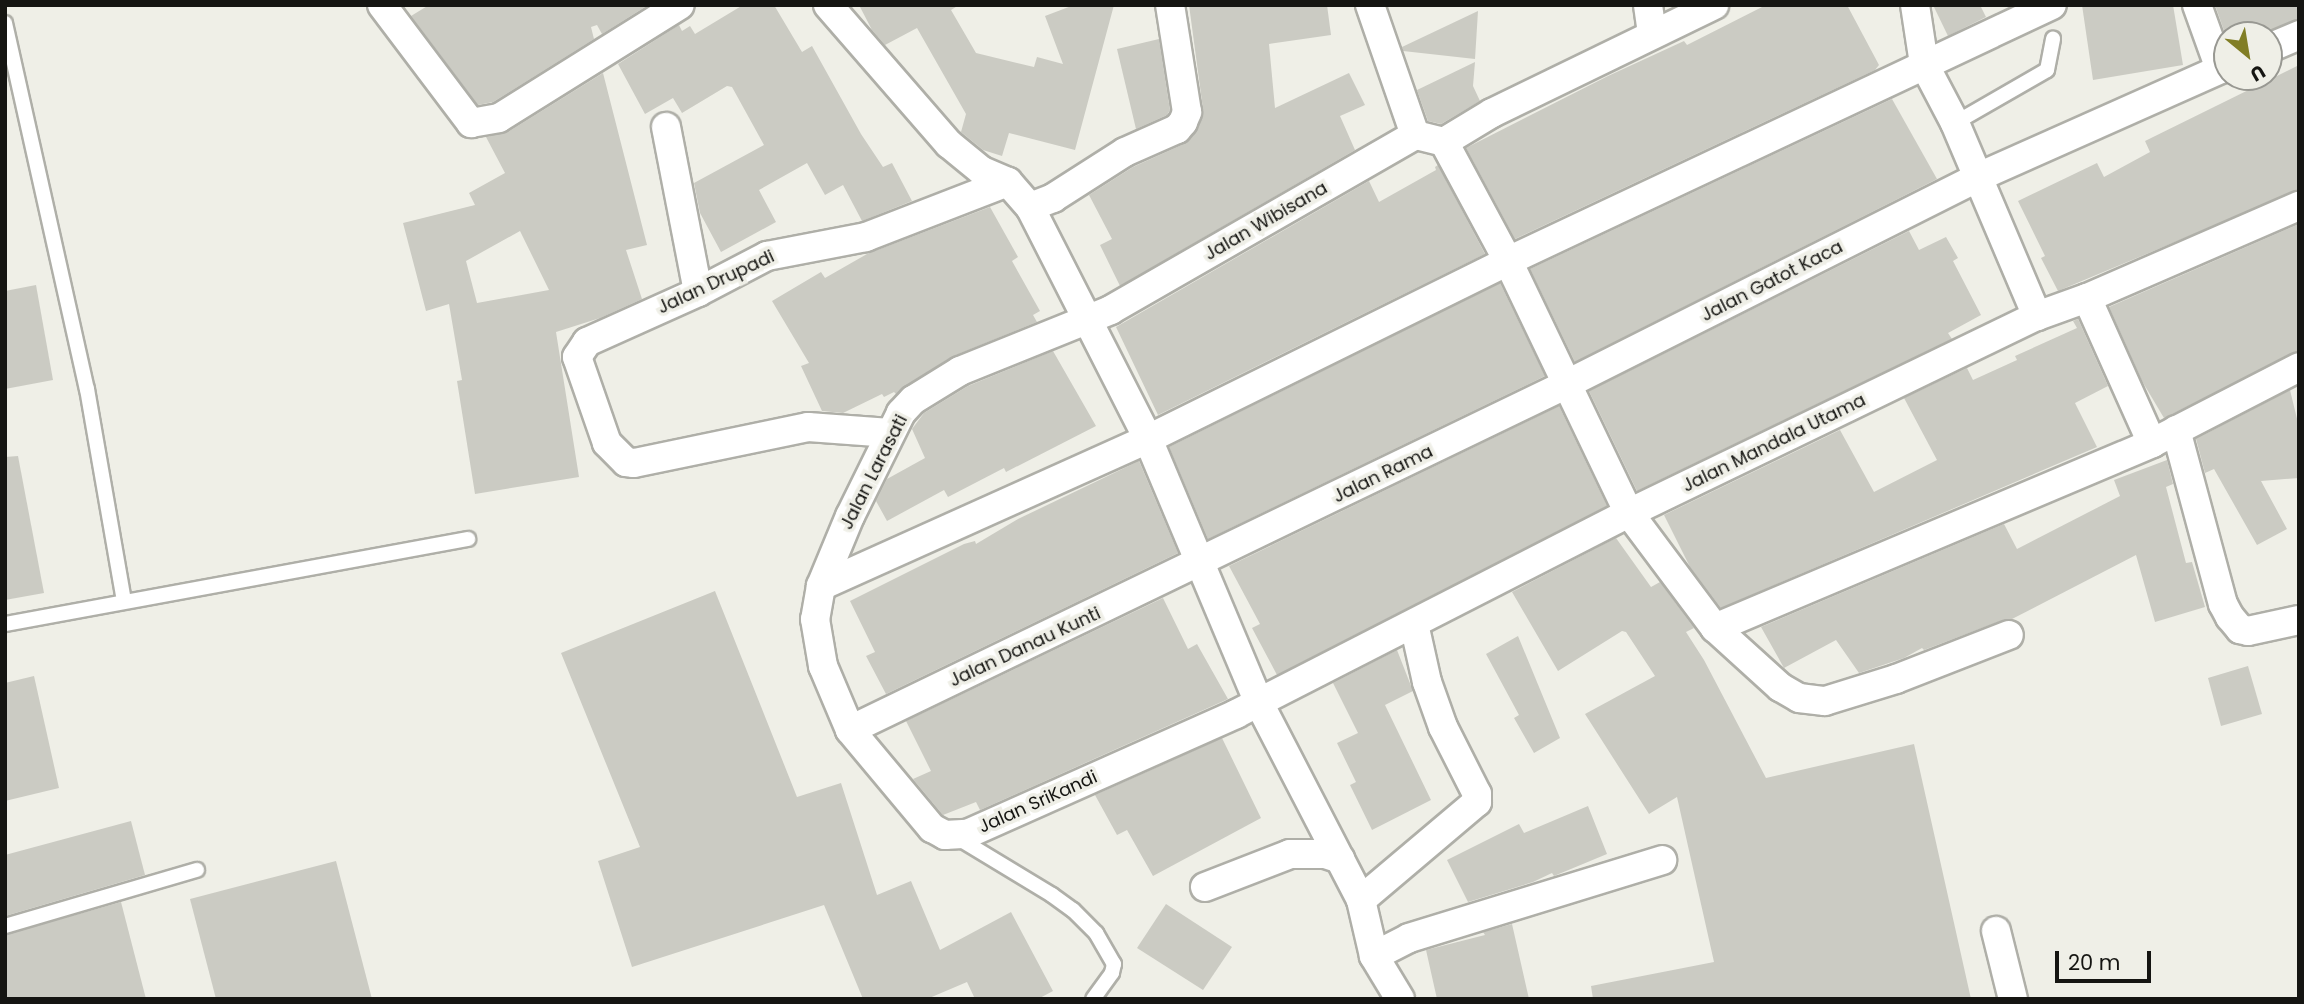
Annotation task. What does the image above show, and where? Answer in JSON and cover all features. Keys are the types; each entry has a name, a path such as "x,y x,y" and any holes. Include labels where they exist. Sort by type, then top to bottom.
{"street":[{"path":"383,6 471,123 499,118 680,5"},
{"path":"828,5 949,144 982,171 1007,182 1030,207 1148,439 1259,703 1362,900 1374,956 1400,999"},
{"path":"1030,207 1053,198 1125,152 1177,129 1183,122 1187,112 1170,5"},
{"path":"1370,5 1415,135 1444,142 1492,113 1714,5"},
{"path":"1648,5 1652,34"},
{"path":"1915,5 1924,64 1955,123 1976,178 2037,316"},
{"path":"821,586 1148,439 1508,261 2052,5"},
{"path":"2197,5 2213,44"},
{"name":"Jalan Gatot Kaca","path":"1567,384 1976,178 2213,72"},
{"path":"666,127 698,292"},
{"name":"Jalan Wibisana","path":"1090,321 1415,135"},
{"path":"1444,142 1508,261 1629,513 1714,628 1780,687 1799,698 1825,701 1896,679 2009,635"},
{"name":"Jalan Drupadi","path":"890,433 807,427 634,463 626,462 607,443 577,363 579,352 586,342 698,292 767,256 866,237 1007,182"},
{"name":"Jalan Mandala Utama","path":"1259,703 1629,513 2037,316 2087,298 2299,206"},
{"path":"2087,298 2164,436 2223,604 2230,617 2241,629 2248,631 2299,620"},
{"name":"Jalan Larasati","path":"850,730 823,666 815,619 821,586 850,516 901,413 913,400 960,371 1090,321"},
{"path":"1714,628 2164,436 2299,367"},
{"name":"Jalan Rama","path":"1199,564 1567,384"},
{"name":"Jalan Danau Kunti","path":"850,730 1199,564"},
{"path":"1362,900 1477,803 1477,794 1443,727 1427,682 1414,624"},
{"name":"Jalan SriKandi","path":"953,836 967,834 1259,703"},
{"path":"850,730 932,828 953,836"},
{"path":"1205,887 1290,854 1325,854 1340,859"},
{"path":"1374,956 1409,938 1662,860"},
{"path":"1996,931 2013,999"}],"lane":[{"path":"5,23 86,389 124,601"},
{"path":"1955,123 2047,69 2053,39"},
{"path":"5,624 468,539"},
{"path":"953,836 1052,895 1073,910 1096,933 1114,964 1112,973 1091,998"},
{"path":"5,926 197,870"}],"building":[{"path":"429,5 648,5 602,34 597,25 591,27 594,39 493,102 478,105 411,16"},
{"path":"743,5 774,5 802,52 812,46 861,134 883,167 892,163 912,201 862,221 843,185 825,195 807,163 759,190 776,222 721,252 700,213 694,183 764,145 732,87 727,86 682,113 673,98 645,114 618,64 679,25 682,31 690,26 695,34"},
{"path":"859,5 959,5 951,10 976,53 1034,67 1037,57 1063,64 1045,16 1074,5 1114,5 1075,150 1009,133 1002,156 983,150 961,132 966,114 917,28 885,45 872,30"},
{"path":"1189,5 1327,5 1331,35 1269,44 1275,108 1349,73 1365,105 1340,116 1355,150 1120,286 1100,245 1112,239 1089,195 1133,167 1184,144 1198,129 1203,109"},
{"path":"1766,5 1847,5 1879,65 1875,70 1515,239 1466,148 1608,76 1684,41 1687,45"},
{"path":"1933,5 1980,5 1986,17 1948,36"},
{"path":"2082,5 2173,5 2183,65 2093,80"},
{"path":"2215,5 2299,5 2299,19 2283,25 2283,21 2221,21"},
{"path":"1478,11 1475,59 1403,51 1402,47"},
{"path":"1159,39 1170,110 1167,115 1136,129 1117,49"},
{"path":"1475,62 1473,86 1480,101 1441,124 1428,121 1417,90"},
{"path":"2299,65 2299,190 2058,291 2041,258 2045,256 2018,201 2097,163 2104,177 2150,152 2145,141 2246,91 2283,91 2283,73"},
{"path":"603,73 647,245 626,250 642,299 600,318 556,332 579,477 475,494 457,381 462,380 449,304 426,311 403,223 475,205 469,193 505,173 486,137 508,132","holes":["520,231 549,290 477,303 466,261"]},
{"path":"1892,99 1937,179 1575,362 1530,269"},
{"path":"1438,165 1485,254 1158,415 1116,327 1369,181 1379,202 1436,170"},
{"path":"990,207 1018,257 1012,261 1040,311 1033,315 1037,322 951,357 896,394 894,392 884,397 882,394 843,413 822,411 801,366 809,363 772,301 821,272 825,278 867,254"},
{"path":"2299,224 2299,351 2164,418 2142,381 2109,307"},
{"path":"1909,231 1919,250 1946,237 1958,258 1953,261 1981,315 1948,333 1952,339 1637,491 1589,391"},
{"path":"1500,283 1545,376 1208,539 1169,447"},
{"path":"36,285 53,380 5,389 5,291"},
{"path":"2078,319 2108,386 2075,403 2097,447 1721,608 1690,567 1664,515 1840,430 1874,492 1937,460 1904,398 1967,368 1973,380 2017,360 2015,356 2077,328 2073,321"},
{"path":"1053,351 1096,426 1006,472 1004,468 948,497 944,490 887,521 876,501 887,479 925,458 912,429 924,413 968,386"},
{"path":"2290,390 2299,427 2299,478 2261,481 2287,529 2257,545 2214,469 2205,473 2196,439"},
{"path":"1559,406 1607,506 1277,675 1252,628 1260,624 1229,566"},
{"path":"18,456 44,593 5,600 5,457"},
{"path":"2167,460 2173,484 2166,487 2186,563 2192,562 2205,607 2155,622 2136,555 2012,619 1924,650 1922,648 1904,658 1859,673 1836,640 1784,668 1761,627 2004,524 2017,549 2120,496 2114,480"},
{"path":"1139,461 1178,553 886,694 866,656 875,652 850,601 964,544 975,541 976,544 1018,519"},
{"path":"1616,538 1651,587 1660,582 1694,628 1686,632 1704,660 1766,778 1914,744 1971,999 1593,999 1591,986 1714,962 1677,797 1649,814 1585,714 1655,676 1626,632 1622,631 1558,671 1512,592"},
{"path":"715,591 797,797 841,783 877,895 911,881 940,950 1011,912 1053,991 1038,999 975,999 967,982 927,999 863,999 824,905 632,967 598,861 640,847 561,653"},
{"path":"1163,598 1188,649 1197,644 1228,699 980,810 976,802 943,815 913,779 931,771 906,721"},
{"path":"1518,636 1560,738 1534,753 1514,718 1519,715 1486,654"},
{"path":"1397,650 1413,691 1385,705 1431,800 1372,830 1350,785 1356,782 1337,743 1358,733 1333,683"},
{"path":"2248,666 2262,714 2221,726 2208,678"},
{"path":"34,676 59,788 5,801 5,683"},
{"path":"1222,738 1261,818 1153,876 1127,830 1117,835 1095,795"},
{"path":"1588,806 1607,854 1554,876 1552,873 1533,882 1468,902 1447,860 1519,824 1524,833"},
{"path":"131,821 145,875 5,916 5,855"},
{"path":"336,861 372,999 216,999 190,899"},
{"path":"121,902 146,999 5,999 5,935"},
{"path":"1166,904 1232,947 1203,990 1137,948"},
{"path":"1512,924 1529,999 1437,999 1426,950 1485,935 1483,932"}]}
